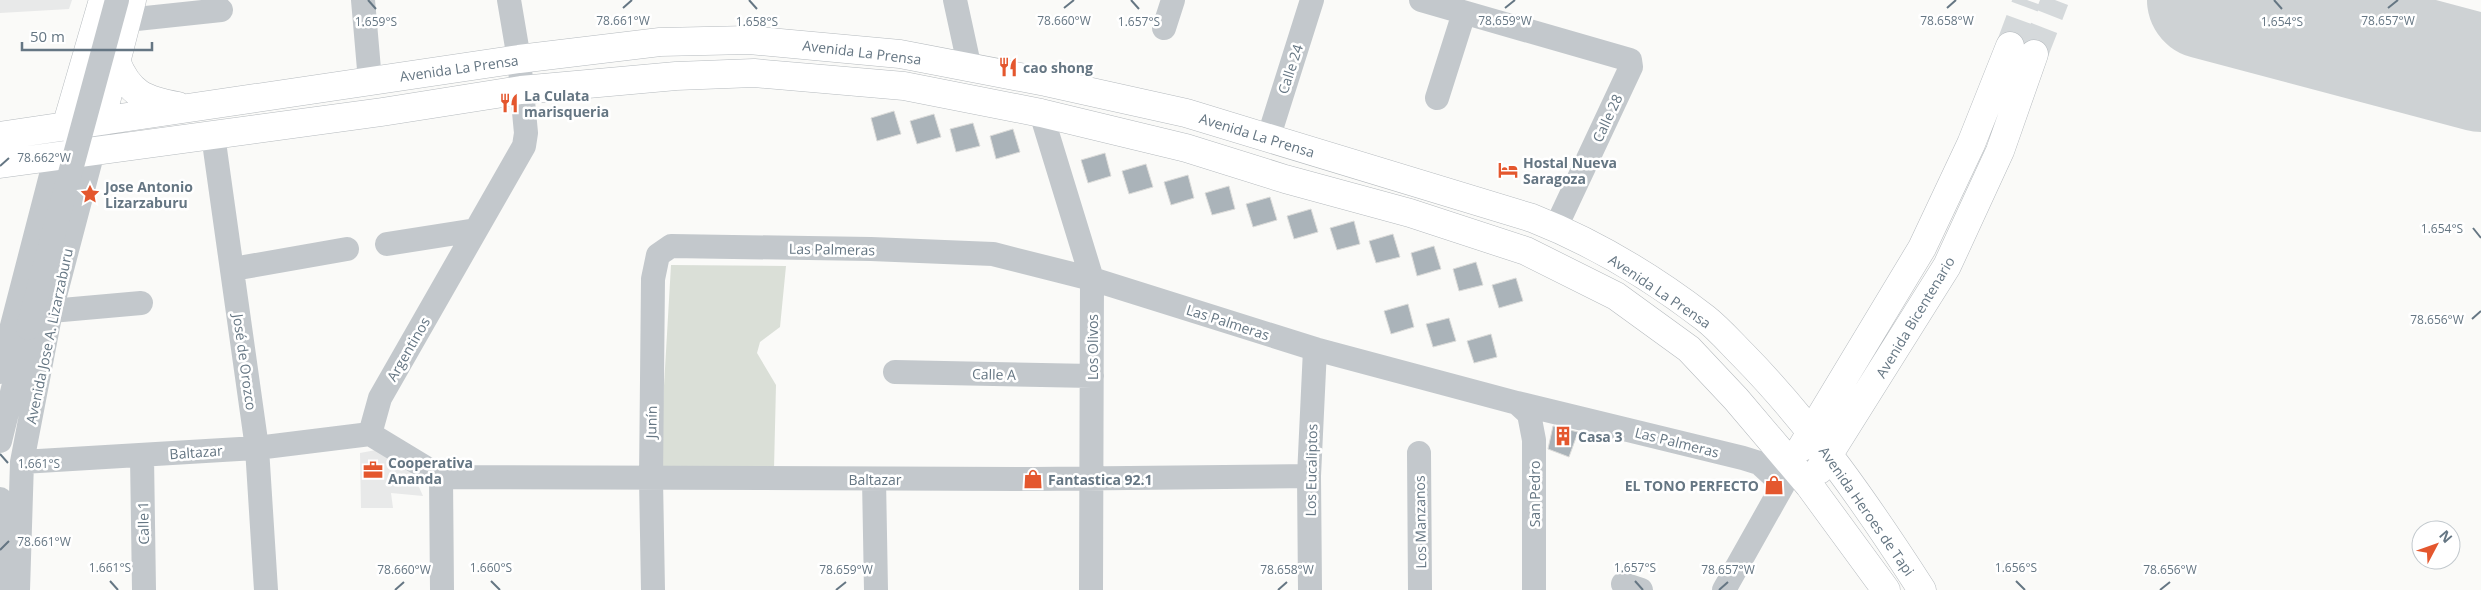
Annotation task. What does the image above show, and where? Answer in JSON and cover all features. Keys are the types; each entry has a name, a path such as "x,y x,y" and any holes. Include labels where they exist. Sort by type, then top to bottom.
{"main road":[{"path":"66,127 103,0"},
{"name":"Avenida Jose A. Lizarzaburu","path":"101,121 116,61 125,7"},
{"name":"Avenida La Prensa","path":"0,136 370,81 660,42 749,40 900,54 970,69 1046,82 1186,113 1412,180 1556,227 1628,266 1707,319 1762,375 1811,433"},
{"name":"Avenida Bicentenario","path":"2022,50 2000,151 1947,266 1828,456 1794,478 1811,433 1922,248 1971,144 2022,50"},
{"path":"116,61 122,76 134,90 149,100 189,108"},
{"name":"Avenida La Prensa","path":"0,164 382,112 522,90 676,76 754,73 904,86 1040,113 1186,148 1286,179 1410,213 1526,251 1616,296 1689,349 1794,478"},
{"name":"Avenida Heroes de Tapi","path":"1811,433 1922,590"},
{"path":"1794,478 1886,590"}],"street":[{"path":"364,0 370,81"},
{"path":"510,0 519,60"},
{"path":"955,0 970,69"},
{"path":"1164,28 1172,0"},
{"name":"Calle 24","path":"1268,138 1312,0"},
{"path":"1421,0 1464,13 1437,98"},
{"path":"0,441 125,7 221,10"},
{"name":"Calle 28","path":"1464,13 1630,60 1631,64 1556,227"},
{"name":"Argentinos","path":"370,434 380,398 524,146 526,133 519,60"},
{"name":"Los Olivos","path":"1040,113 1092,279 1090,590"},
{"name":"Avenida Jose A. Lizarzaburu","path":"18,590 22,462 51,310 101,121"},
{"path":"0,372 56,156 66,127"},
{"name":"José de Orozco","path":"213,134 257,448 266,590"},
{"path":"387,244 476,230"},
{"name":"Las Palmeras","path":"658,255 671,246 861,249 993,254 1092,279 1315,350 1517,403 1743,458 1794,478"},
{"path":"232,269 347,249"},
{"name":"Junín","path":"653,590 650,479 653,279 658,255"},
{"path":"51,310 141,303"},
{"name":"Los Eucaliptos","path":"1310,590 1310,476 1315,350"},
{"name":"Calle A","path":"895,372 1092,376"},
{"name":"San Pedro","path":"1517,403 1529,414 1534,440 1534,590"},
{"path":"370,434 441,477 442,590"},
{"name":"Baltazar","path":"22,462 257,448 370,434"},
{"name":"Los Manzanos","path":"1419,453 1420,590"},
{"name":"Calle 1","path":"142,456 144,590"},
{"name":"Baltazar","path":"441,477 1092,479 1310,476"},
{"path":"1724,590 1794,478"},
{"path":"874,479 876,590"},
{"path":"1,505 4,590"}],"shaded area":[{"path":"0,0 72,0 69,9 0,13"},
{"path":"671,265 786,266 780,327 760,342 757,353 776,385 774,469 659,472"},
{"path":"376,450 411,469 423,496 391,493 393,508 361,508 360,453"}],"building":[{"path":"894,111 901,134 877,141 871,118"},
{"path":"934,114 941,137 917,144 910,121"},
{"path":"973,123 980,146 956,152 950,129"},
{"path":"1013,129 1020,152 996,159 990,136"},
{"path":"1105,153 1111,176 1088,183 1081,160"},
{"path":"1146,164 1153,187 1129,194 1122,171"},
{"path":"1188,175 1194,198 1171,205 1164,182"},
{"path":"1229,186 1235,209 1212,215 1205,193"},
{"path":"1270,197 1277,220 1253,227 1246,204"},
{"path":"1311,209 1318,232 1294,239 1287,216"},
{"path":"1354,221 1360,244 1337,250 1330,228"},
{"path":"1393,234 1400,257 1376,263 1369,241"},
{"path":"1434,246 1441,269 1417,276 1411,253"},
{"path":"1476,262 1483,285 1459,291 1453,269"},
{"path":"1516,278 1523,301 1499,308 1492,285"},
{"path":"1408,304 1414,327 1391,334 1384,311"},
{"path":"1449,318 1456,341 1433,347 1426,324"},
{"path":"1491,334 1497,357 1474,363 1467,341"},
{"name":"Casa 3","path":"1553,426 1578,432 1569,457 1548,449"}],"runway":[{"path":"2206,0 2481,73"}],"tunnel":[{"path":"2010,46 2027,0"},
{"path":"2034,54 2055,0"}],"place":[{"name":"cao shong","path":"1008,67"},
{"name":"La Culata marisqueria","path":"509,103"},
{"name":"Hostal Nueva Saragoza","path":"1508,170"},
{"name":"Jose Antonio Lizarzaburu","path":"90,194"},
{"name":"Casa 3","path":"1563,436"},
{"name":"Cooperativa Ananda","path":"373,470"},
{"name":"Fantastica 92.1","path":"1033,479"},
{"name":"EL TONO PERFECTO","path":"1774,485"}]}
